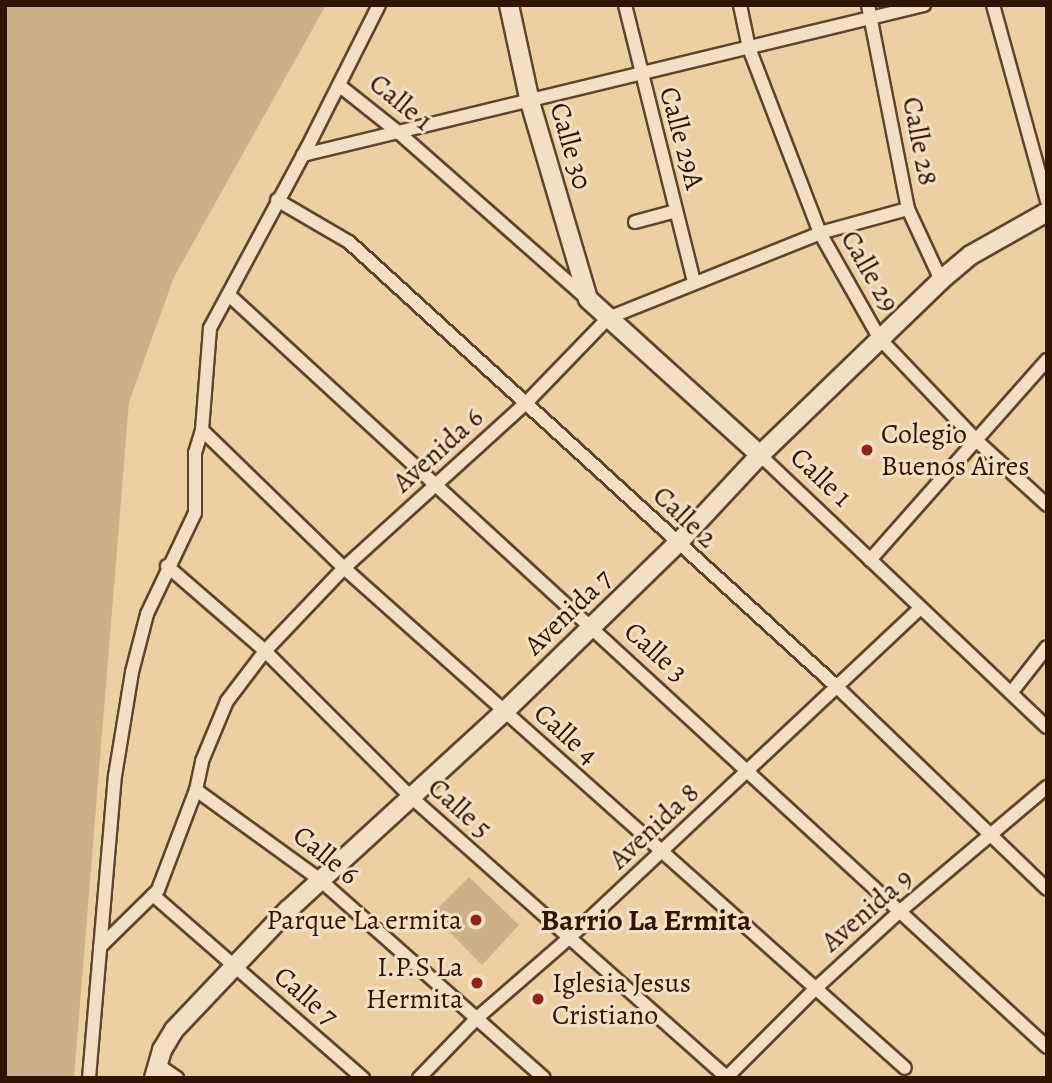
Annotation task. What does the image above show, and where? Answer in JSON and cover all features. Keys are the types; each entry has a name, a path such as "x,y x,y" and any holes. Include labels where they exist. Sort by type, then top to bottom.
{"street":[{"path":"89,1078 115,776 132,672 147,614 167,566 186,537 195,513 195,453 202,430 210,328 340,86 379,5"},
{"name":"Calle 30","path":"509,5 530,102 588,299"},
{"name":"Calle 29A","path":"625,5 694,282"},
{"name":"Calle 29","path":"740,5 749,48 820,233 880,339 977,441 1047,505"},
{"name":"Calle 28","path":"868,5 873,19 908,209 941,280"},
{"path":"303,155 530,102 640,71 749,48 924,5"},
{"path":"993,5 1047,201"},
{"name":"Calle 1","path":"340,86 398,131 588,299 760,456 1047,727"},
{"name":"Calle 2","path":"277,200 349,242 527,402 677,544 837,687 1047,889"},
{"name":"Avenida 6","path":"153,895 196,790 202,761 227,701 265,652 344,568 527,402 608,318 820,233 908,209"},
{"path":"635,222 676,211"},
{"name":"Avenida 7","path":"156,1072 174,1030 319,879 504,712 677,544 760,456 941,280 971,255 1047,212"},
{"path":"555,270 576,257"},
{"name":"Calle 3","path":"229,295 749,770 1047,1047"},
{"path":"870,559 1047,360"},
{"name":"Calle 4","path":"202,430 344,568 905,1068"},
{"name":"Calle 5","path":"167,566 265,652 411,797 727,1078"},
{"name":"Avenida 8","path":"419,1078 477,1018 569,938 921,608"},
{"path":"1011,693 1047,646"},
{"name":"Avenida 9","path":"727,1078 816,988 899,912 1047,787"},
{"name":"Calle 6","path":"196,790 319,879 544,1078"},
{"path":"100,947 153,895"},
{"name":"Calle 7","path":"153,895 363,1078"},
{"path":"156,1072 177,1078"}],"shaded area":[{"path":"5,5 326,5 174,277 129,402 74,1078 5,1078"},
{"name":"Parque La ermita","path":"469,877 519,925 482,965 432,914"}],"place":[{"name":"Colegio Buenos Aires","path":"867,450"},
{"name":"Parque La ermita","path":"476,920"},
{"name":"I.P.S La Hermita","path":"477,983"},
{"name":"Iglesia Jesus Cristiano","path":"538,999"}],"district":[{"name":"Barrio La Ermita","path":"646,920"}]}
